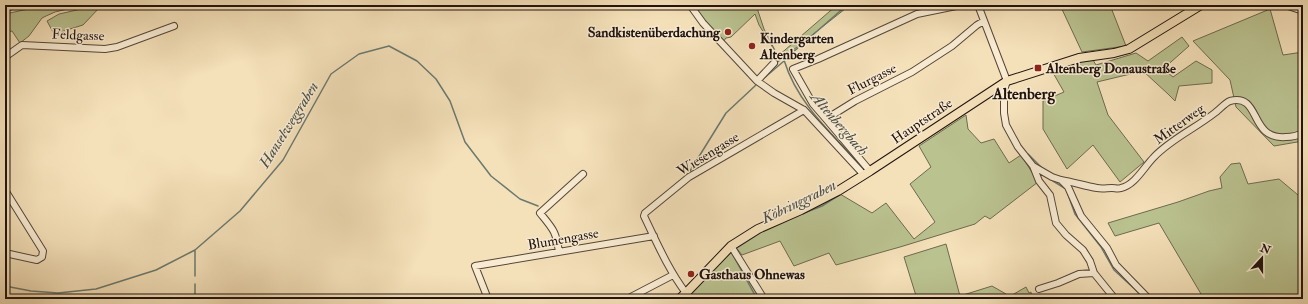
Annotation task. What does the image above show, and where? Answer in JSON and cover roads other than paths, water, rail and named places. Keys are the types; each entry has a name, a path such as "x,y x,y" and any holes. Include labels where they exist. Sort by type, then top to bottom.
{"main road":[{"name":"Hauptstraße","path":"679,299 731,246 758,229 827,197 867,173 1007,81 1079,58 1114,54 1129,49 1201,5"}],"street":[{"path":"690,5 703,23 757,81 774,94 804,110 867,173"},
{"path":"867,173 813,104 793,69 917,14 961,5"},
{"path":"978,5 1007,81 1004,90 1004,113 1006,125 1018,147 1034,166 1052,177 1061,180 1068,187 1081,216 1107,248 1116,265 1148,299"},
{"path":"1285,5 1303,11"},
{"name":"Flurgasse","path":"826,119 855,101 912,72 952,46 984,21"},
{"name":"Feldgasse","path":"5,57 22,45 93,50 117,47 174,26"},
{"path":"757,81 774,64"},
{"name":"Mitterweg","path":"1061,180 1096,188 1121,188 1132,182 1155,156 1174,141 1201,124 1229,101 1246,102 1250,105 1260,126 1266,132 1279,138 1298,136 1303,132"},
{"name":"Wiesengasse","path":"686,293 673,275 644,216 645,213 689,177 804,110"},
{"path":"1034,166 1039,181 1050,195 1056,223 1066,235 1083,250 1090,261 1094,272 1115,299"},
{"path":"558,252 556,235 552,226 540,213 583,174"},
{"path":"5,190 43,251 42,257 37,260 5,254"},
{"name":"Blumengasse","path":"488,299 476,266 654,236"},
{"path":"731,246 764,299"},
{"path":"1039,289 1079,274 1094,272"},
{"path":"627,299 673,275"}],"waterway":[{"name":"Altenbergbach","path":"847,5 784,60 790,76 806,104 816,117 861,165"},
{"name":"Hanselweggraben","path":"5,286 31,291 58,293 96,289 156,270 195,250 240,211 283,160 331,74 359,54 389,46 417,61 436,79 450,101 465,142 491,176 520,199 538,206"},
{"name":"Hanselweggraben","path":"763,79 784,61"},
{"name":"Hanselweggraben","path":"690,171 726,113 756,85"},
{"name":"Altenbergbach","path":"1028,154 1042,168"},
{"name":"Altenbergbach","path":"1053,181 1066,189 1075,214 1101,247 1114,270 1139,293 1142,299"},
{"name":"Köbringgraben","path":"794,217 822,206 847,190"},
{"name":"Köbringgraben","path":"738,247 761,232"},
{"path":"195,250 195,276"},
{"name":"Köbringgraben","path":"733,255 757,299"},
{"path":"195,284 195,299"}],"railway":[{"path":"5,11 35,5"}],"place":[{"name":"Sandkistenüberdachung","path":"728,32"},
{"name":"Kindergarten Altenberg","path":"752,46"},
{"name":"Altenberg Donaustraße","path":"1038,68"},
{"name":"Gasthaus Ohnewas","path":"691,274"}],"district":[{"name":"Altenberg","path":"1024,94"}]}
